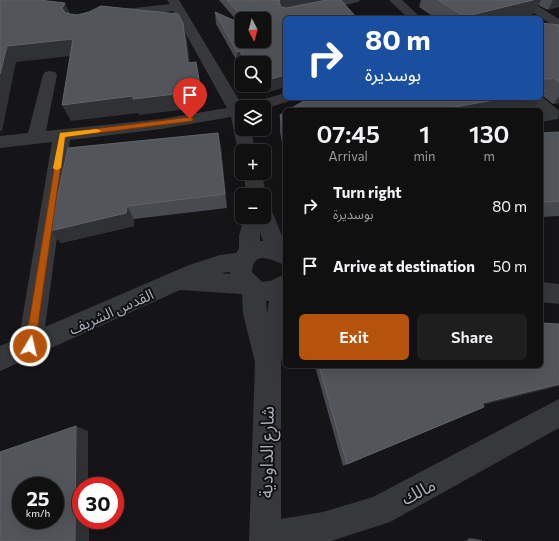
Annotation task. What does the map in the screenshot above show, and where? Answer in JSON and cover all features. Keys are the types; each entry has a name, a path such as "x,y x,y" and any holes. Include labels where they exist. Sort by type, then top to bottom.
{"street":[{"path":"301,11 354,0"},
{"path":"395,0 413,16"},
{"path":"520,0 559,25"},
{"path":"104,16 175,4 235,103"},
{"path":"36,137 50,75"},
{"path":"271,102 283,99"},
{"path":"536,100 552,114 543,117"},
{"path":"0,142 161,124 235,111"},
{"path":"30,346 62,135"},
{"name":"شارع الداودية","path":"252,224 249,236 248,272 255,313 268,362"},
{"path":"268,224 282,254"},
{"path":"282,254 264,249 248,272 268,292 276,290 283,286"},
{"name":"القدس الشريف","path":"0,359 178,281 248,272"},
{"path":"543,292 559,294"},
{"name":"شارع الداودية","path":"265,539 268,362 276,335 283,293"},
{"name":"مالك","path":"265,539 290,535 380,511 559,413"}],"building":[{"path":"0,0 39,0 65,3 62,8 65,13 77,15 89,12 101,6 178,14 183,23 188,63 196,62 201,91 133,99 133,96 62,105 73,39 7,46 0,74"},
{"path":"227,0 280,0 279,2 281,7 286,8 327,0 341,0 355,16 283,16 283,76 271,79 271,56 244,56 240,51 237,52 215,12 235,21 235,48 271,48 271,12 238,12"},
{"path":"438,0 533,0 467,16 464,16"},
{"path":"543,23 559,25 559,82 552,77 551,79 543,79"},
{"path":"306,100 494,100 450,108 292,108"},
{"path":"283,113 283,129 280,115"},
{"path":"559,132 559,201 543,202 543,133"},
{"path":"218,133 225,194 127,206 126,213 50,231 68,148"},
{"path":"543,323 559,324 559,384 482,403 484,407 347,464 320,368 543,368"},
{"path":"76,426 76,477 72,477 72,529 75,529 75,541 0,541 0,452"}],"slow traffic":[{"path":"57,168 62,135 97,131"}],"route":[{"path":"30,346 62,135 161,124 190,119"}]}
